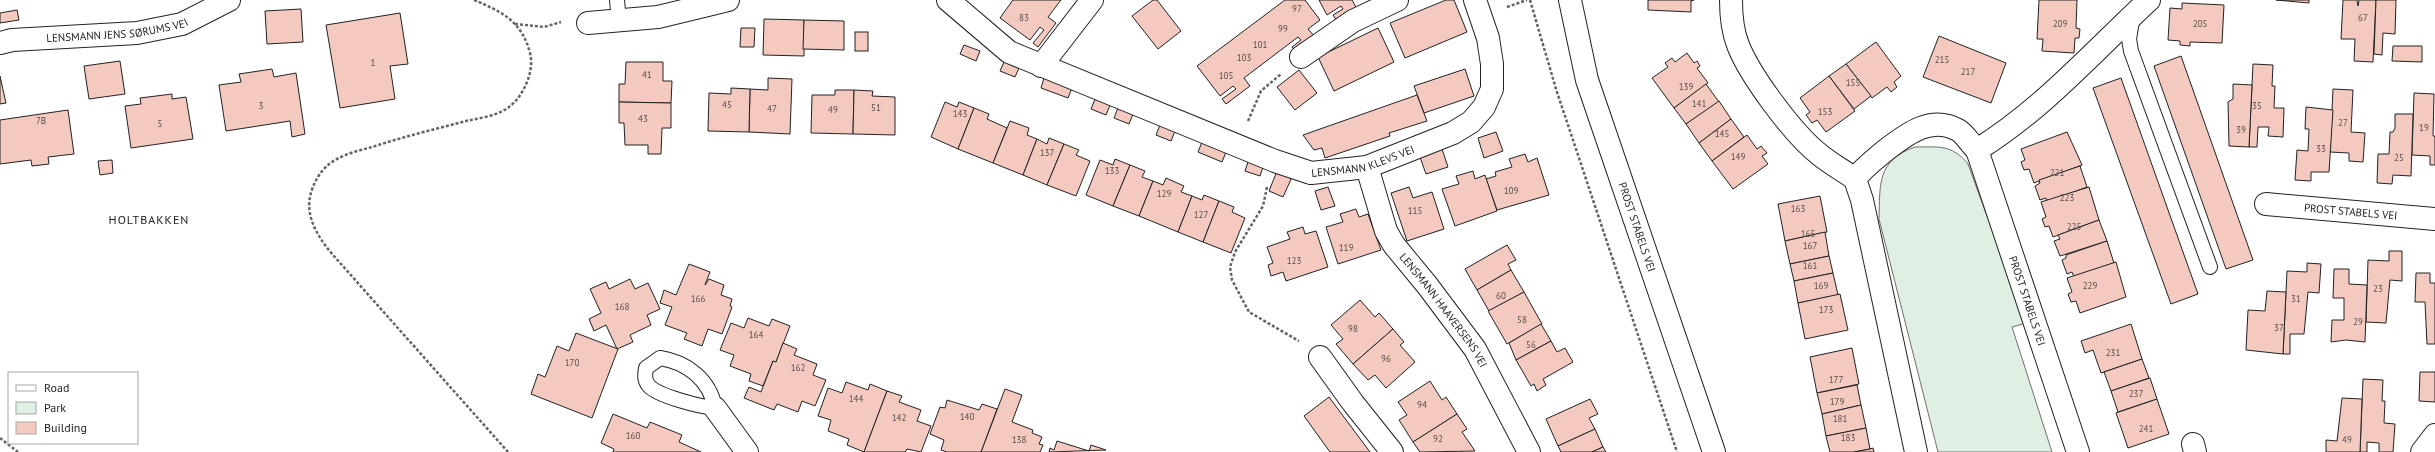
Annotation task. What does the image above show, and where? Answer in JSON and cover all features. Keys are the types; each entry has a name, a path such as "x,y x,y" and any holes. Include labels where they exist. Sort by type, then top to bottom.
{"street":[{"name":"LENSMANN JENS SØRUMS VEI","path":"0,43 12,40 137,33 182,24 230,0"},
{"path":"588,23 618,10 658,17 728,0"},
{"name":"LENSMANN KLEVS VEI","path":"948,0 1004,48 1041,66 1275,161 1311,173 1367,167 1453,134 1471,122 1484,107 1492,89 1492,64 1488,38 1475,0"},
{"path":"1041,66 1092,0"},
{"path":"1301,57 1353,21 1398,0"},
{"name":"PROST STABELS VEI","path":"1570,0 1587,80 1714,452"},
{"path":"1731,0 1731,23 1738,46 1756,76 1790,124 1819,154 1855,179 1862,200 1916,452"},
{"path":"1977,150 2050,96 2149,0"},
{"name":"PROST STABELS VEI","path":"1855,179 1866,165 1902,137 1922,127 1942,125 1959,131 1977,150 2078,452"},
{"name":"LENSMANN HAAVERSENS VEI","path":"1367,167 1386,231 1408,264 1427,285 1474,349 1529,452"},
{"name":"PROST STABELS VEI","path":"2266,204 2435,219"},
{"path":"1320,357 1353,403 1392,452"},
{"path":"715,408 747,452"},
{"path":"2422,452 2435,436"},
{"path":"754,452 764,452"}],"lane":[{"path":"2133,15 2129,39 2131,51 2210,267"},
{"path":"660,358 674,360 690,369 702,379 713,397 715,408 696,406 650,387 645,379 646,368 660,358"}],"path":[{"path":"474,0 506,15 526,38 532,57 528,77 520,95 508,107 493,114 402,138 343,156 328,165 316,179 310,194 309,213 314,228 330,251 508,452"},
{"path":"1517,3 1527,0"},
{"path":"1530,0 1561,104 1677,452"},
{"path":"515,24 544,27 570,21 581,20 588,23"},
{"path":"1239,146 1254,102 1261,91 1301,57"},
{"path":"1275,161 1263,206 1235,252 1230,267 1232,280 1249,312 1266,324 1280,328 1320,357"},
{"path":"0,438 18,452"}],"green space":[{"path":"1915,147 1944,148 1956,153 1968,164 2026,323 2012,327 2052,452 1938,452 1879,219 1881,184 1887,166 1893,159 1903,152"}],"building":[{"path":"1013,0 1061,0 1048,17 1056,23 1038,47 1033,43 1044,30 1040,27 1030,40 1000,18"},
{"path":"1153,0 1157,0 1181,31 1158,49 1132,16"},
{"path":"1285,0 1305,0 1320,20 1308,29 1315,37 1296,52 1292,47 1301,40 1298,37 1244,78 1250,86 1226,104 1222,99 1236,89 1233,86 1220,96 1197,66"},
{"path":"1319,0 1352,0 1357,9 1337,21 1333,15 1343,9 1341,6 1327,15"},
{"path":"1446,0 1454,0 1467,32 1405,58 1390,23"},
{"path":"1648,0 1694,0 1691,1 1691,12 1648,10"},
{"path":"2039,0 2077,0 2076,28 2080,29 2079,38 2075,38 2074,53 2042,51 2043,39 2037,39"},
{"path":"2276,0 2309,0 2309,3"},
{"path":"2343,0 2357,0 2358,6 2359,0 2376,0 2373,62 2354,61 2355,39 2341,39"},
{"path":"2376,0 2396,0 2395,34 2383,33 2382,55 2374,54"},
{"path":"2182,3 2224,5 2222,43 2190,42 2190,46 2180,45 2180,41 2168,40 2170,8 2182,9"},
{"path":"301,9 303,42 267,44 265,11"},
{"path":"17,10 19,20 0,23 0,13"},
{"path":"400,13 408,64 390,66 395,99 340,108 326,25"},
{"path":"764,19 804,20 804,56 763,55"},
{"path":"804,20 844,21 844,50 803,49"},
{"path":"741,28 755,28 754,47 740,47"},
{"path":"1378,28 1394,62 1334,91 1318,57"},
{"path":"855,32 868,32 868,51 855,51"},
{"path":"1939,36 2006,63 1991,103 1923,77"},
{"path":"1876,42 1901,76 1894,82 1897,87 1891,92 1887,87 1872,98 1846,64"},
{"path":"964,45 980,51 976,61 960,54"},
{"path":"2393,46 2422,46 2422,62 2392,61"},
{"path":"1687,53 1694,63 1697,61 1700,66 1697,68 1708,83 1674,108 1652,78 1668,67 1665,63 1672,58 1675,62"},
{"path":"2181,56 2253,260 2226,269 2154,66"},
{"path":"120,61 125,94 89,99 84,66"},
{"path":"626,62 663,62 663,81 672,81 671,103 619,102 619,84 625,84"},
{"path":"1004,62 1019,68 1015,77 1000,71"},
{"path":"1846,64 1871,96 1854,109 1829,76"},
{"path":"2253,64 2273,65 2272,86 2275,86 2274,108 2284,108 2283,137 2268,136 2269,127 2258,127 2257,147 2249,147"},
{"path":"272,69 274,77 296,73 305,134 292,137 290,121 226,131 219,85 241,82 239,74"},
{"path":"1465,69 1474,96 1424,113 1414,86"},
{"path":"1299,70 1317,93 1295,110 1277,87"},
{"path":"0,76 6,103 0,104"},
{"path":"1829,76 1855,111 1826,132 1817,120 1812,123 1806,115 1810,112 1800,98"},
{"path":"768,78 792,79 790,134 749,132 750,89 768,90"},
{"path":"1044,78 1072,88 1068,98 1041,88"},
{"path":"2121,78 2198,294 2171,304 2093,88"},
{"path":"1706,84 1719,102 1686,124 1674,108"},
{"path":"2233,84 2252,85 2249,147 2229,146 2228,102 2233,99"},
{"path":"731,88 750,89 749,132 708,131 709,93 731,94"},
{"path":"2333,89 2353,90 2351,132 2365,133 2363,162 2349,161 2349,153 2330,152"},
{"path":"835,90 854,90 853,134 811,133 812,95 835,95"},
{"path":"854,90 873,91 872,96 895,97 895,135 853,134"},
{"path":"2414,93 2434,94 2433,136 2435,136 2435,165 2430,165 2430,156 2412,155"},
{"path":"172,94 172,99 186,97 193,139 131,148 125,106 141,104 140,98"},
{"path":"1417,95 1427,121 1389,133 1390,136 1325,158 1322,148 1314,150 1303,135"},
{"path":"1095,99 1110,105 1106,115 1091,109"},
{"path":"1719,101 1731,119 1699,143 1686,124"},
{"path":"619,102 671,103 671,128 662,128 661,154 648,154 648,145 625,145 624,123 619,123"},
{"path":"945,102 957,107 959,102 974,108 958,149 931,137"},
{"path":"2306,107 2333,110 2329,172 2311,172 2311,181 2295,180 2297,150 2308,151 2309,129 2305,129"},
{"path":"974,108 989,114 987,119 1007,128 993,163 958,149"},
{"path":"1118,108 1133,114 1129,124 1114,118"},
{"path":"68,110 74,154 48,157 49,164 32,166 31,160 0,164 0,120"},
{"path":"2395,114 2413,114 2411,176 2393,175 2392,184 2377,183 2378,154 2389,154 2390,132 2393,132 2395,128"},
{"path":"1731,119 1744,137 1712,161 1699,143"},
{"path":"1010,121 1029,128 1027,135 1037,139 1023,175 993,163"},
{"path":"1160,125 1175,131 1171,141 1156,135"},
{"path":"1496,132 1503,151 1484,158 1478,138"},
{"path":"2067,132 2082,165 2034,183 2029,169 2024,170 2021,162 2025,160 2021,149"},
{"path":"1747,135 1757,149 1761,146 1767,153 1762,156 1768,164 1733,189 1712,161"},
{"path":"1049,138 1064,144 1047,185 1023,175 1037,139 1047,144"},
{"path":"1202,142 1226,152 1222,162 1198,152"},
{"path":"1064,144 1079,150 1076,155 1090,161 1076,196 1047,185"},
{"path":"1442,149 1448,167 1426,174 1420,157"},
{"path":"1525,154 1528,162 1537,158 1549,195 1497,210 1486,179 1496,176 1495,172 1512,167 1509,159"},
{"path":"1115,159 1130,165 1113,206 1086,195 1100,160 1113,165"},
{"path":"112,160 113,173 100,175 98,161"},
{"path":"1248,162 1263,167 1260,176 1245,171"},
{"path":"1130,165 1145,171 1142,177 1153,181 1139,216 1113,206"},
{"path":"2080,166 2087,187 2047,202 2046,198 2040,200 2035,186 2040,183 2039,180"},
{"path":"1277,171 1292,177 1283,197 1269,191"},
{"path":"1473,171 1475,179 1485,175 1497,211 1455,226 1442,189 1459,184 1456,176"},
{"path":"1166,178 1184,186 1181,192 1192,196 1178,232 1139,216 1153,181 1163,185"},
{"path":"1328,187 1335,206 1321,210 1315,191"},
{"path":"1409,187 1413,198 1432,192 1444,229 1407,241 1391,193"},
{"path":"2089,187 2099,220 2053,237 2049,226 2045,227 2042,219 2046,217 2041,202"},
{"path":"1204,195 1219,201 1203,242 1178,232 1192,196 1202,200"},
{"path":"1820,196 1827,232 1785,241 1778,204"},
{"path":"1219,201 1234,207 1232,212 1245,218 1231,253 1203,242"},
{"path":"1356,209 1359,217 1368,214 1381,250 1338,264 1326,227 1343,222 1340,214"},
{"path":"2099,220 2107,241 2060,256 2054,241 2060,239 2058,235"},
{"path":"1303,227 1305,234 1316,231 1328,267 1286,281 1283,272 1271,276 1268,265 1273,263 1267,247 1290,239 1287,232"},
{"path":"1825,232 1829,256 1790,264 1785,241"},
{"path":"2107,241 2114,263 2074,277 2072,272 2067,274 2062,260 2066,258 2066,255"},
{"path":"1507,245 1516,260 1508,264 1511,270 1477,290 1465,269"},
{"path":"2389,251 2402,251 2402,281 2390,280 2386,323 2366,322 2368,260 2389,261"},
{"path":"1829,256 1833,273 1794,281 1790,264"},
{"path":"2116,262 2126,297 2080,313 2076,301 2071,302 2068,294 2072,292 2067,278"},
{"path":"2307,263 2321,264 2319,293 2308,292 2304,334 2290,334 2290,354 2283,354 2287,271 2307,272"},
{"path":"689,264 710,272 705,285 709,279 724,285 721,295 732,299 730,306 732,307 722,334 708,329 702,346 684,339 687,333 665,325 672,307 660,303 664,290 676,295"},
{"path":"2334,269 2349,269 2349,284 2367,285 2365,342 2346,340 2331,342 2332,320 2344,320 2344,298 2333,298"},
{"path":"1511,270 1524,292 1489,311 1477,290"},
{"path":"1833,273 1838,295 1798,303 1794,281"},
{"path":"2416,273 2430,273 2430,283 2435,283 2435,344 2427,344 2425,302 2415,302"},
{"path":"630,279 635,289 648,283 660,309 647,315 651,325 630,335 633,342 617,349 606,325 594,331 589,319 601,313 590,289 606,282 609,289"},
{"path":"2267,291 2286,292 2283,354 2246,350 2248,310 2265,311"},
{"path":"1524,292 1542,324 1507,344 1488,311"},
{"path":"1840,294 1848,330 1805,339 1798,303"},
{"path":"1360,300 1375,317 1379,313 1393,329 1353,364 1336,344 1343,339 1331,325"},
{"path":"748,318 769,326 772,319 790,326 776,362 773,361 763,386 749,381 751,374 730,366 734,355 720,350 731,323 744,328"},
{"path":"1541,324 1551,341 1516,360 1509,343"},
{"path":"2131,324 2142,359 2101,373 2093,350 2085,353 2081,341"},
{"path":"1393,329 1404,342 1400,345 1415,362 1386,388 1375,375 1368,380 1353,364"},
{"path":"576,333 618,349 592,418 531,394 538,374 545,377 557,346 569,351"},
{"path":"1551,341 1557,352 1565,348 1573,362 1543,379 1546,385 1537,391 1534,384 1531,386 1516,360"},
{"path":"783,343 797,349 794,355 817,364 813,375 826,380 815,406 802,401 798,412 777,404 774,410 744,398 749,387 761,392 773,361 776,362"},
{"path":"1852,348 1859,384 1817,393 1810,357"},
{"path":"2142,359 2149,378 2111,391 2104,372"},
{"path":"2420,372 2435,372 2435,402 2419,401"},
{"path":"2150,378 2157,399 2118,412 2111,391"},
{"path":"2363,379 2383,380 2382,401 2385,401 2384,423 2395,424 2393,452 2379,452 2379,443 2367,442 2367,452 2360,452"},
{"path":"1430,381 1442,400 1446,397 1457,414 1413,442 1399,420 1407,415 1398,402"},
{"path":"846,382 868,390 870,384 887,391 864,452 847,445 849,439 828,431 831,420 818,416 828,388 842,393"},
{"path":"1857,385 1861,405 1822,414 1817,393"},
{"path":"1005,389 1022,395 1012,422 1033,430 1032,433 1042,437 1039,444 1043,445 1040,452 981,452"},
{"path":"887,391 902,396 899,402 921,410 917,421 931,426 921,452 907,449 905,452 864,452"},
{"path":"1329,397 1370,452 1330,452 1304,416"},
{"path":"2342,398 2362,399 2360,452 2326,452 2326,440 2337,441"},
{"path":"1590,399 1598,414 1589,418 1595,429 1558,446 1546,419"},
{"path":"2157,399 2169,434 2128,448 2116,413"},
{"path":"947,400 979,410 982,404 997,409 981,452 947,452 941,450 944,440 930,434 940,407 945,408"},
{"path":"1861,405 1866,428 1826,436 1822,414"},
{"path":"613,414 647,428 650,422 682,435 679,442 701,452 613,452 614,449 601,443"},
{"path":"1457,414 1467,429 1462,432 1475,451 1420,452 1413,442"},
{"path":"1866,428 1870,449 1854,452 1830,452 1826,436"},
{"path":"1595,429 1603,447 1592,452 1561,452 1558,446"},
{"path":"1057,441 1088,451 1049,452 1050,448 1054,450"},
{"path":"1091,445 1106,450 1089,451"},
{"path":"1603,447 1606,452 1592,452"},
{"path":"1873,448 1874,452 1854,452 1870,449"}],"district":[{"name":"HOLTBAKKEN","path":"149,220"}]}
